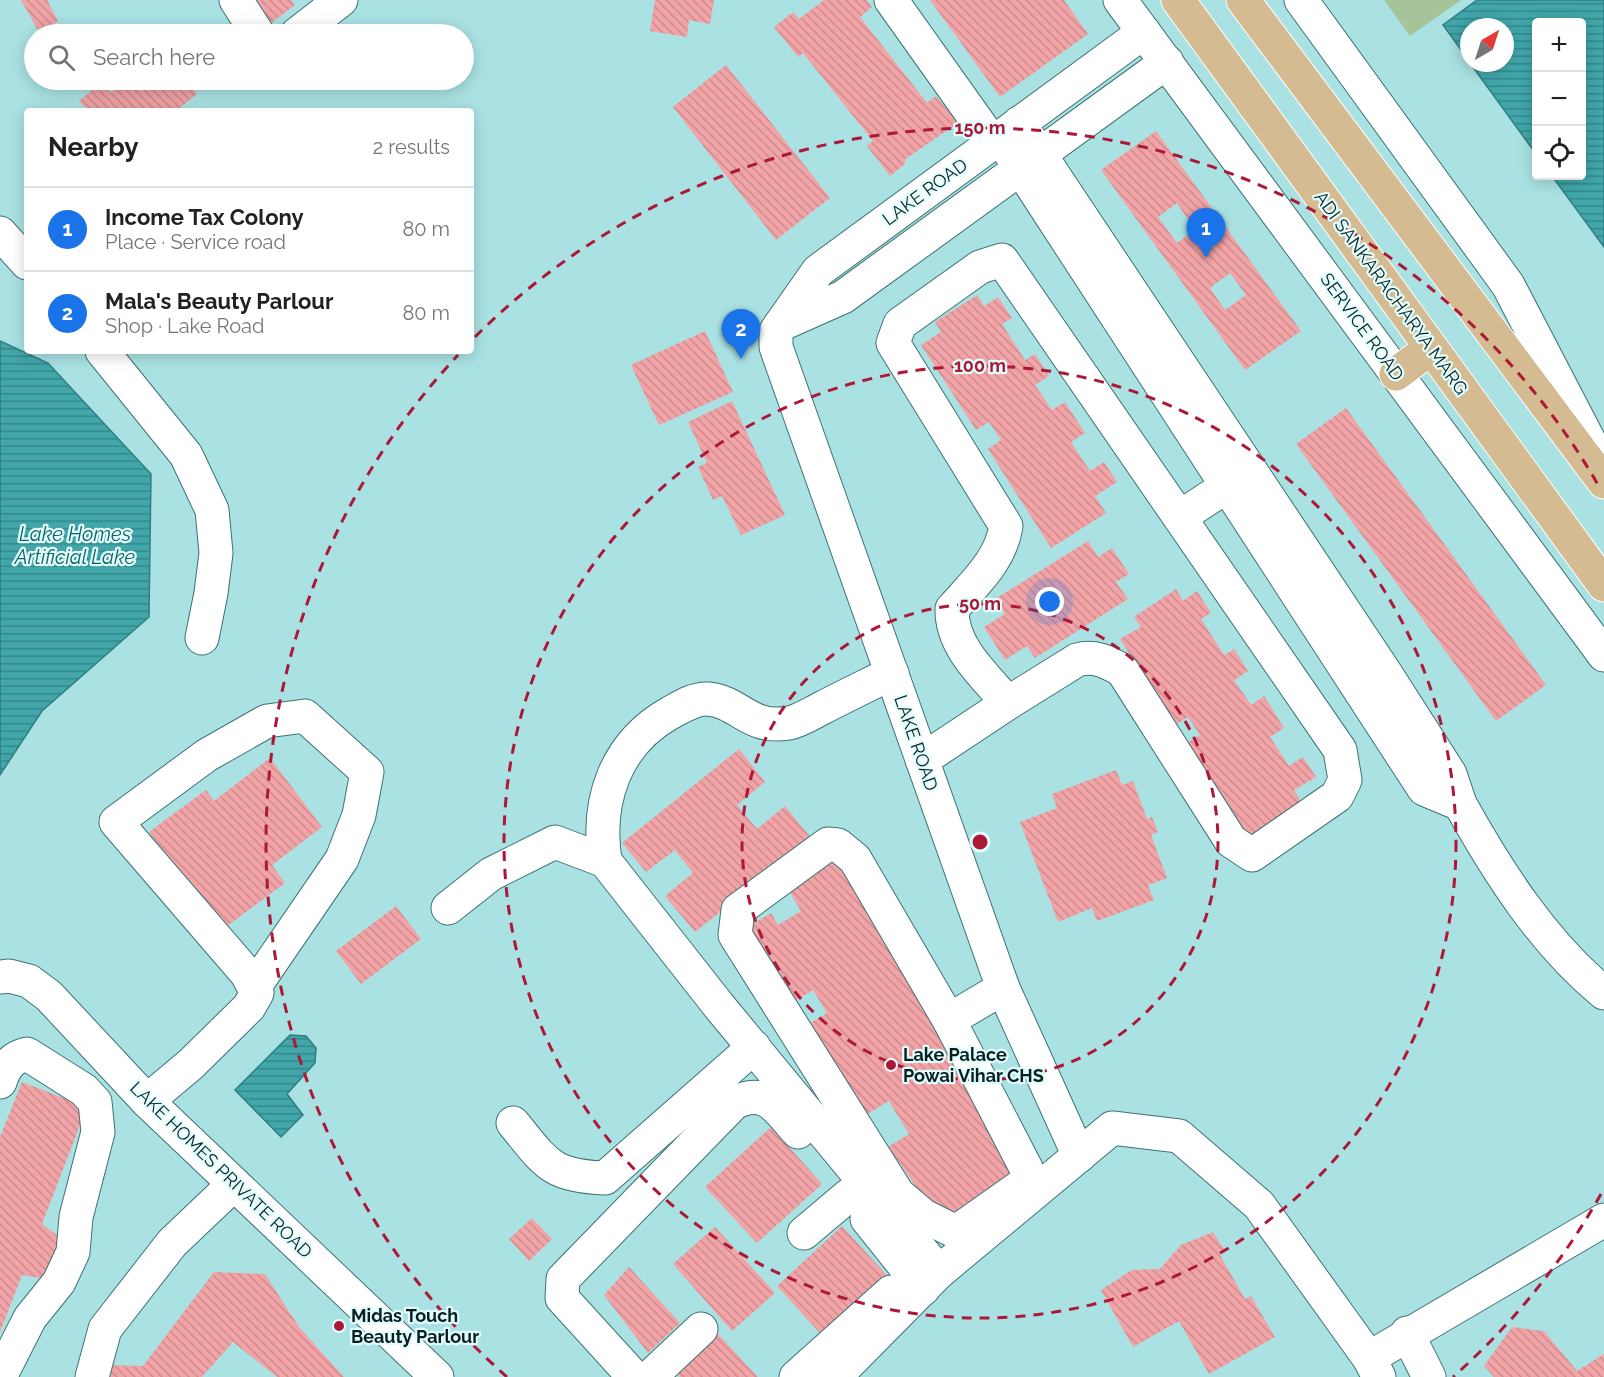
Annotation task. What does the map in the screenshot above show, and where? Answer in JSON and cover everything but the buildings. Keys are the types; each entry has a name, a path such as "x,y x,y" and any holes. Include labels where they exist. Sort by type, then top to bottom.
{"main road":[{"name":"ADI SANKARACHARYA MARG","path":"1178,0 1604,585"},
{"path":"1244,0 1604,482"},
{"path":"1396,374 1431,348"}],"street":[{"path":"236,0 252,24"},
{"path":"310,24 341,0"},
{"path":"891,0 1004,134 1031,162 1194,411 1450,774 1461,804 1484,848 1532,917 1589,981 1604,993"},
{"name":"SERVICE ROAD","path":"1120,0 1604,655"},
{"path":"1301,0 1508,285 1604,471"},
{"name":"LAKE ROAD","path":"1078,1156 1003,988 776,347 776,332 818,271 1144,32"},
{"name":"LAKE ROAD","path":"780,325 843,297 1167,62"},
{"path":"0,233 24,260"},
{"path":"922,760 1077,660 1088,657 1104,661 1122,670 1231,842 1252,855 1337,796 1345,780 1340,750 1002,260 980,267 900,324 893,343 1006,526 1004,544 993,561 952,609 952,626 961,646 1008,703"},
{"path":"104,354 186,455 212,510 216,553 202,638"},
{"path":"1194,411 1227,486 1424,789 1461,804"},
{"path":"1180,517 1227,486"},
{"path":"892,673 792,723 773,725 755,721 724,703 706,699 694,701 656,721 639,734 621,761 602,809 601,836 605,861 754,1047 924,1278"},
{"path":"147,1101 191,1064 249,1006 257,993 255,986 116,822 207,755 257,726 267,721 305,716 367,772 359,815 342,858 255,986"},
{"path":"448,908 491,874 555,842 605,861"},
{"path":"796,1377 924,1278 982,1226 1029,1179 1018,1149 949,1020 855,859 838,845 828,844 738,910 735,934 898,1194 924,1216 956,1232 982,1226 1078,1156 1112,1128 1179,1136 1259,1205 1374,1367 1407,1333 1604,1220"},
{"name":"LAKE HOMES PRIVATE ROAD","path":"0,978 9,976 28,981 49,996 147,1101 437,1377"},
{"path":"949,1020 1003,988"},
{"path":"513,1123 549,1165 573,1177 604,1178 754,1047"},
{"path":"0,1377 30,1318 59,1282 74,1252 76,1217 98,1132 95,1102 84,1090 27,1054 18,1056 2,1070"},
{"path":"634,1377 562,1298 563,1279 734,1103 747,1096 766,1099 802,1136 849,1195 924,1278"},
{"path":"92,1377 105,1329 172,1244 234,1184"},
{"path":"804,1233 849,1195"},
{"path":"835,1377 924,1278"},
{"path":"650,1377 701,1329"},
{"path":"1407,1333 1429,1377"}],"green space":[{"path":"1384,0 1461,0 1410,36"}],"water":[{"path":"1477,0 1604,0 1604,247 1555,180 1586,180 1586,18 1532,18 1532,148 1477,72 1514,72 1514,18 1460,18 1460,49 1443,25"},
{"name":"Lake Homes Artificial Lake","path":"0,341 24,354 48,363 151,474 149,617 42,711 0,775"},
{"path":"290,1035 306,1036 316,1048 315,1063 287,1094 303,1115 281,1137 235,1090"}],"place":[{"name":"Income Tax Colony","path":"1206,258"},
{"name":"Mala's Beauty Parlour","path":"741,359"},
{"name":"Lake Palace Powai Vihar CHS","path":"891,1065"},
{"name":"Midas Touch Beauty Parlour","path":"339,1326"}]}
